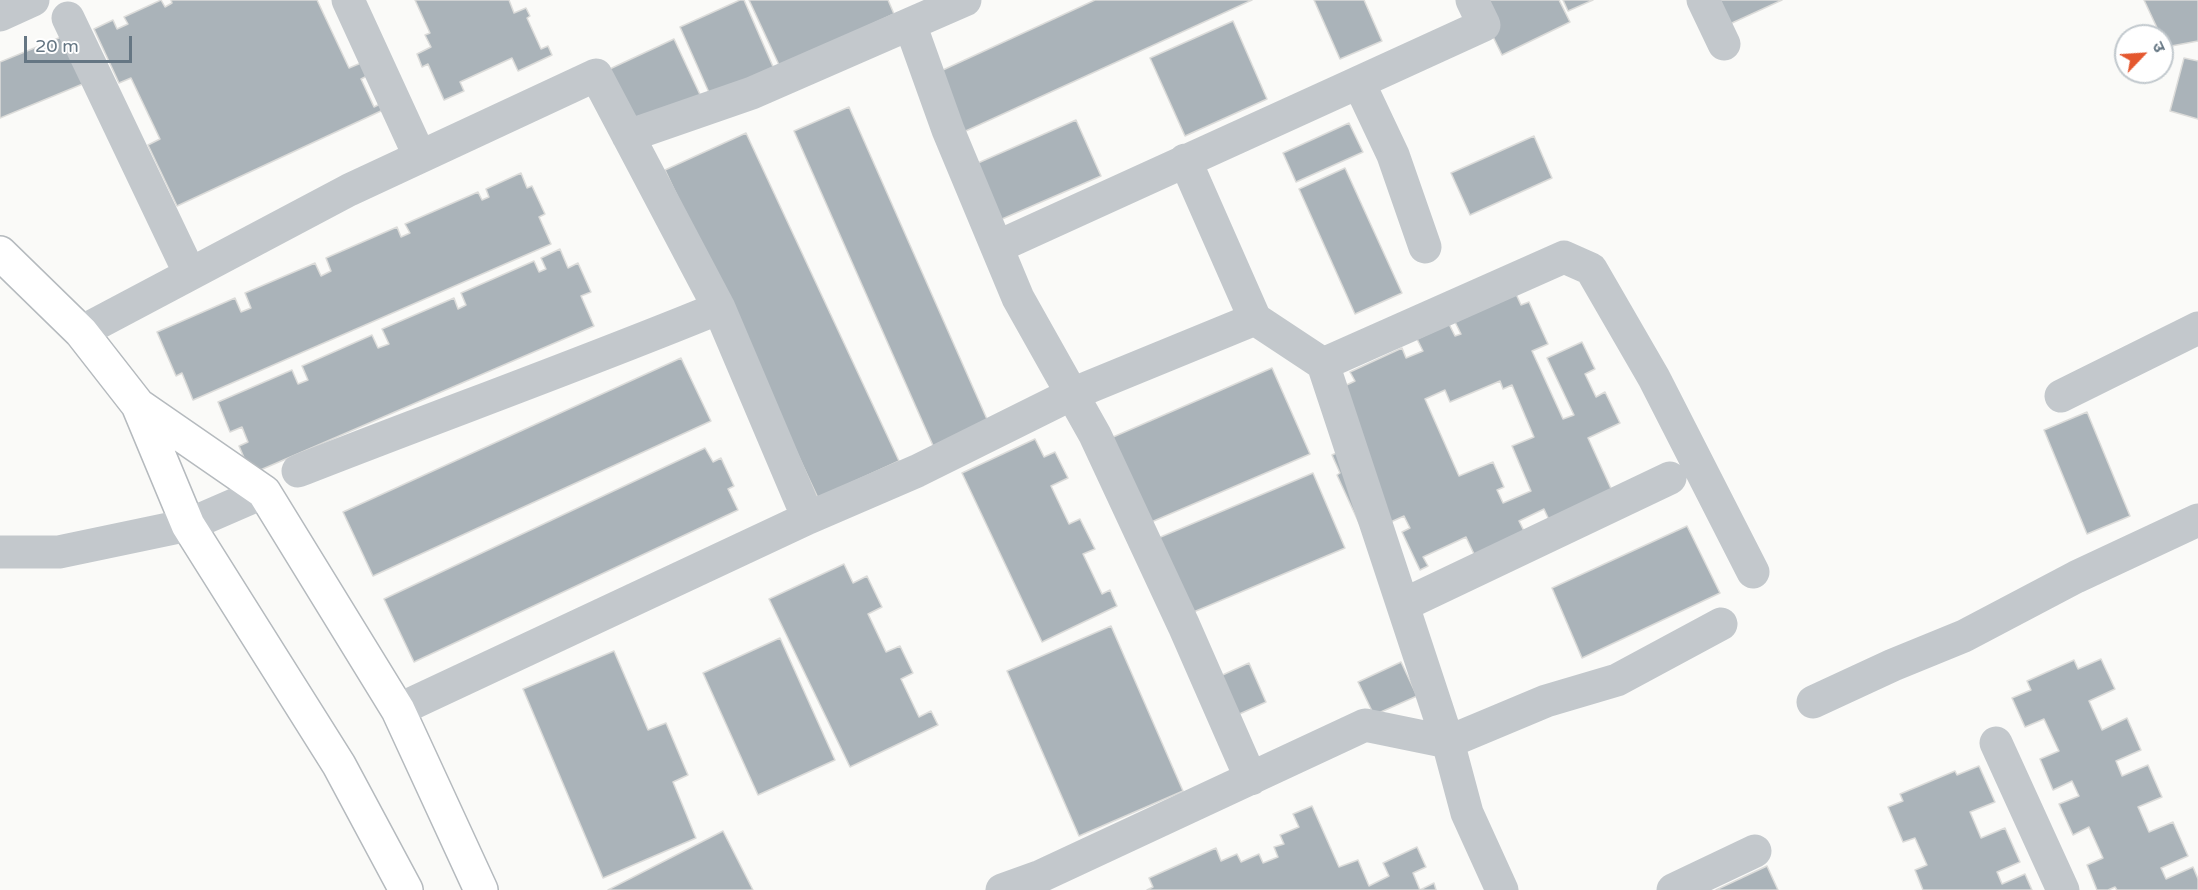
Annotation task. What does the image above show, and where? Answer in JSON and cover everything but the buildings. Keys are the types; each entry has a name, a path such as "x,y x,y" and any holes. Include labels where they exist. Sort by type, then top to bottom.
{"main road":[{"path":"0,253 81,332 138,405 188,525 339,765 406,890"},
{"path":"138,405 264,492 398,710 481,890"}],"street":[{"path":"0,15 33,0"},
{"path":"348,0 420,157"},
{"path":"628,136 752,93 965,0"},
{"path":"997,247 1185,159 1359,83 1484,25 1472,0"},
{"path":"1703,0 1724,44"},
{"path":"68,18 190,274"},
{"path":"910,24 948,130 1018,298 1095,435 1184,626 1251,779"},
{"path":"81,332 349,190 596,75 719,308 808,518"},
{"path":"1359,83 1393,155 1425,247"},
{"path":"1185,159 1255,319 1323,364 1448,742 1467,813 1502,890"},
{"path":"1323,364 1564,257 1591,269 1654,378 1753,572"},
{"path":"298,471 483,398 599,357 719,308"},
{"path":"398,710 808,518 917,471 1072,394 1255,319"},
{"path":"2061,396 2198,328"},
{"path":"1402,605 1670,478"},
{"path":"0,552 59,552 188,525 264,492"},
{"path":"1813,702 1893,665 1964,636 2076,577 2198,520"},
{"path":"1002,890 1041,876 1365,725 1448,742 1546,701 1617,680 1720,624"},
{"path":"1996,743 2062,890"},
{"path":"1673,890 1755,851"}]}
